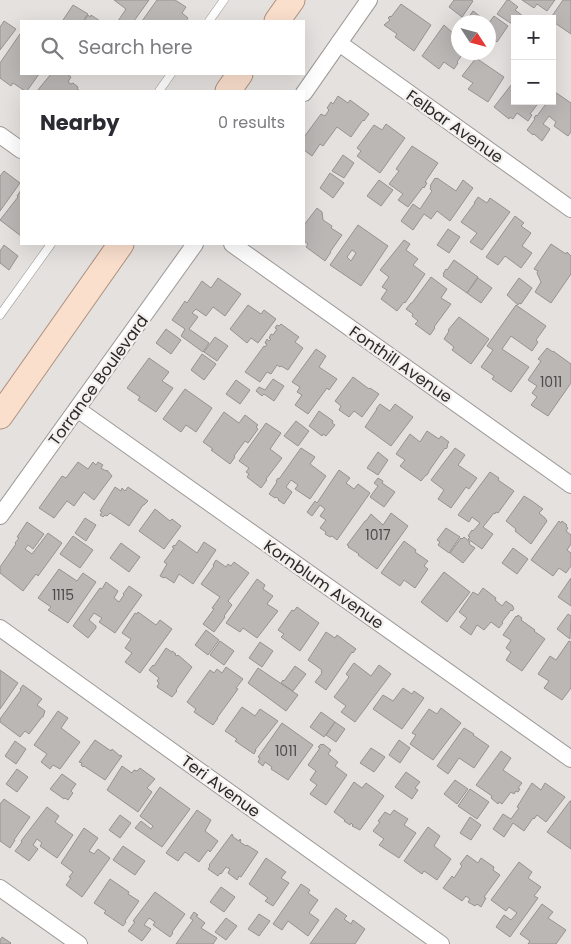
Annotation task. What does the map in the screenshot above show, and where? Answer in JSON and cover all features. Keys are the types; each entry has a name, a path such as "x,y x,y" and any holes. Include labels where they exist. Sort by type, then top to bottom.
{"main road":[{"path":"278,20 292,0"},
{"path":"229,90 239,75"},
{"path":"0,416 120,245"}],"street":[{"path":"305,91 369,0"},
{"name":"Felbar Avenue","path":"339,43 571,209"},
{"path":"0,135 20,149"},
{"name":"Torrance Boulevard","path":"0,516 195,245"},
{"name":"Fonthill Avenue","path":"233,245 571,485"},
{"name":"Kornblum Avenue","path":"77,409 571,759"},
{"name":"Teri Avenue","path":"0,628 441,944"},
{"path":"0,888 79,944"}],"lane":[{"path":"210,20 224,0"},
{"path":"160,90 170,75"},
{"path":"0,315 50,245"}],"building":[{"path":"114,0 149,0 135,20 119,20 126,9"},
{"path":"157,0 175,0 186,7 182,13 188,18 187,20 143,20"},
{"path":"454,0 473,1 463,15 459,15 449,7"},
{"path":"507,0 509,0 518,7 515,10 522,15 511,15 511,23 497,14"},
{"path":"522,0 555,0 547,11 537,4 534,8"},
{"path":"563,0 571,0 571,34 556,24 556,15 553,15"},
{"path":"401,4 431,25 414,51 395,37 397,34 384,25 390,20 388,18 391,17"},
{"path":"73,5 88,14 84,20 63,20"},
{"path":"473,11 478,15 470,15"},
{"path":"88,15 90,17 91,15 98,20 85,20"},
{"path":"496,17 508,26 496,41"},
{"path":"4,21 16,29 0,50 0,27"},
{"path":"444,25 451,31 451,60 458,60 454,69 444,62 439,69 422,56"},
{"path":"20,34 20,75 38,75 28,90 24,90 13,83 11,86 0,78 0,63"},
{"path":"474,60 479,60 504,77 488,102 468,89 473,83 462,76"},
{"path":"50,75 68,75 71,77 68,82 73,83 79,90 38,90"},
{"path":"511,85 511,105 537,105 530,114 532,115 528,121 517,113 513,119 510,117 509,119 494,107"},
{"path":"556,93 571,103 571,132 568,136 554,126 556,122 549,116 543,124 550,129 542,141 527,130 545,105 556,105"},
{"path":"338,96 348,103 350,100 369,114 351,137 337,127 323,146 320,144 312,156 305,151 305,136 321,114 325,116 331,102 333,104"},
{"path":"386,124 405,138 380,173 357,156 361,151 357,148 374,125 382,130"},
{"path":"412,146 438,163 425,182 427,183 424,188 408,207 398,200 403,194 389,184 399,171 396,169"},
{"path":"343,155 354,163 344,178 332,171"},
{"path":"4,171 20,183 0,211 0,176"},
{"path":"330,173 344,183 333,198 320,188"},
{"path":"435,178 456,191 463,180 473,188 450,221 437,211 431,219 424,214 413,230 401,221 413,204 420,209 432,191 430,186"},
{"path":"379,180 393,190 381,206 367,196"},
{"path":"20,192 20,235 0,220"},
{"path":"478,197 487,203 490,198 510,212 482,250 470,242 477,233 461,222"},
{"path":"317,208 322,212 323,220 342,235 325,261 306,247 308,244 305,242 305,224"},
{"path":"515,216 524,223 521,226 531,233 522,246 532,253 521,268 505,256 498,265 486,257"},
{"path":"358,225 388,246 361,286 330,265","holes":["352,250 356,253 351,261 347,257"]},
{"path":"448,229 460,237 449,253 437,245"},
{"path":"404,240 410,244 406,250 418,259 413,265 425,274 405,303 397,311 381,299 387,290 382,287 389,277 380,270"},
{"path":"551,244 571,256 571,274 551,303 535,292 541,282 538,271 534,269"},
{"path":"4,245 18,256 9,270 0,263 0,251"},
{"path":"454,260 478,277 467,293 443,276"},
{"path":"431,277 447,289 441,298 451,304 430,335 415,324 418,321 406,309"},
{"path":"218,278 241,294 225,316 213,307 206,316 196,309 192,313 198,317 189,329 209,343 203,352 181,336 185,329 172,320 185,301 187,303 202,281 211,288"},
{"path":"478,278 492,288 481,303 467,293"},
{"path":"519,278 532,288 521,304 519,303 518,305 507,295"},
{"path":"248,305 261,314 264,310 276,319 258,343 251,338 247,343 230,329"},
{"path":"516,305 546,326 536,340 538,342 532,351 511,336 502,349 529,367 511,392 492,379 494,376 481,367 493,350 487,346"},
{"path":"459,317 489,339 471,364 452,350 454,347 444,339 448,330"},
{"path":"281,324 299,337 295,342 303,348 288,370 277,365 271,374 267,372 260,382 245,372 267,344 265,343 267,339 269,341 271,339 269,338 277,329 275,328 277,325"},
{"path":"166,329 181,340 171,354 156,343"},
{"path":"215,337 228,346 217,361 204,352"},
{"path":"547,348 571,364 571,383 548,416 531,405 537,397 532,393 537,386 528,380 541,361 538,359"},
{"path":"316,349 326,356 319,367 337,379 329,390 327,388 308,414 295,405 302,395 297,392 300,387 292,382"},
{"path":"202,354 216,364 204,380 191,370"},
{"path":"149,358 169,372 162,381 173,388 156,412 138,400 140,397 127,388"},
{"path":"353,377 379,394 362,417 354,411 349,417 339,410 341,406 335,401"},
{"path":"273,379 284,386 274,401 256,391 259,387 265,390"},
{"path":"236,380 250,390 240,404 226,394"},
{"path":"185,389 212,408 196,432 186,425 181,432 163,419"},
{"path":"380,404 390,411 395,404 413,417 391,446 365,427"},
{"path":"319,411 333,421 332,423 335,425 326,436 323,434 322,436 309,426"},
{"path":"224,412 239,423 245,415 258,425 256,427 258,429 248,443 245,441 230,464 203,442"},
{"path":"296,421 309,431 298,446 284,436"},
{"path":"266,423 281,433 270,449 282,458 261,488 247,477 249,474 246,472 249,468 239,461"},
{"path":"427,431 439,439 441,436 449,442 446,449 421,481 400,466 405,460 396,454 410,434 420,442"},
{"path":"301,448 315,457 310,464 326,476 310,499 295,489 298,485 291,480 286,487 292,492 284,504 269,494 278,478"},
{"path":"455,448 465,455 458,465 477,478 469,489 466,487 451,508 438,499 444,490 431,480"},
{"path":"378,452 388,460 378,475 367,468"},
{"path":"78,462 88,469 93,462 96,465 98,462 103,465 101,468 107,470 112,476 94,500 84,492 74,506 67,501 54,518 39,508 62,476 66,478"},
{"path":"339,470 350,478 346,483 354,489 358,484 370,493 337,540 325,534 326,532 320,528 326,520 320,516 325,509 320,505 312,516 307,512 315,501 317,503"},
{"path":"490,472 514,491 498,513 494,513 483,527 493,534 482,549 468,539 472,530 480,523 472,517 469,522 458,515"},
{"path":"378,478 395,492 384,507 370,497 378,486 374,483"},
{"path":"115,487 121,491 122,488 125,491 128,487 148,501 143,505 129,526 110,513 103,517 100,515 102,512 100,511"},
{"path":"524,496 543,509 539,513 547,521 531,544 506,521"},
{"path":"155,509 170,521 172,519 181,526 164,549 139,531"},
{"path":"391,513 408,526 377,569 347,545 371,514 383,525"},
{"path":"85,518 96,525 86,541 75,533"},
{"path":"559,521 567,525 566,531 571,535 571,544 567,550 571,553 571,566 566,573 559,568 553,576 531,560"},
{"path":"27,522 44,534 33,549 28,545 25,549 32,554 48,533 62,543 38,576 36,574 23,591 0,573 0,567 16,544 19,538 17,537"},
{"path":"446,528 460,537 449,553 438,545 440,542 437,540"},
{"path":"73,536 93,550 80,568 60,554"},
{"path":"464,537 475,548 463,563 450,553 461,538"},
{"path":"179,540 197,553 204,542 216,550 193,584 179,574 174,583 160,576 167,564 164,562 174,548 172,547"},
{"path":"404,541 428,561 424,566 428,569 415,588 404,580 400,586 381,573"},
{"path":"121,543 140,557 129,572 110,558"},
{"path":"513,548 528,559 517,574 502,563"},
{"path":"216,560 226,567 228,564 231,566 234,562 249,573 228,601 232,605 214,632 203,624 220,597 201,584"},
{"path":"59,569 77,581 83,573 96,582 68,623 48,610 51,607 38,598"},
{"path":"444,572 470,592 447,622 421,602"},
{"path":"571,578 571,606 558,597"},
{"path":"257,579 265,585 263,589 273,596 267,604 278,611 257,638 243,628 240,632 226,623"},
{"path":"106,582 118,591 114,598 119,602 129,586 142,595 115,633 99,622 102,618 94,613 89,620 96,628 88,638 73,626"},
{"path":"483,588 496,598 495,600 502,606 506,601 514,609 511,610 499,628 491,622 484,630 477,625 471,635 460,627 467,618 459,612 473,592 478,595"},
{"path":"297,607 319,623 300,651 281,637 284,634 278,630 292,610 294,611"},
{"path":"138,612 156,625 160,620 172,629 140,673 125,662 132,653 125,648 131,639 122,633 135,613 137,614"},
{"path":"568,614 571,616 570,639 557,629"},
{"path":"518,615 522,618 521,620 545,639 522,671 506,660 511,652 506,648 511,640 503,635"},
{"path":"206,630 219,640 208,655 195,645"},
{"path":"326,632 335,638 337,635 356,649 326,690 315,682 322,673 322,670 308,660"},
{"path":"220,641 234,651 224,665 210,655"},
{"path":"569,641 571,642 571,688 562,700 544,688 549,681 538,674 550,656 556,660"},
{"path":"260,642 273,651 262,667 249,658"},
{"path":"166,648 192,667 172,697 157,687 159,678 149,670 154,666"},
{"path":"354,663 371,676 379,665 391,674 355,722 341,712 346,706 334,697 349,677 346,674"},
{"path":"295,666 306,674 293,691 281,683"},
{"path":"226,667 243,679 213,725 194,712 196,709 187,702 210,670 214,673 217,669 222,673"},
{"path":"258,668 298,695 286,711 248,683"},
{"path":"0,670 18,683 0,709"},
{"path":"23,685 42,699 37,705 45,711 43,717 29,734 25,731 20,737 0,722 0,719"},
{"path":"403,688 412,694 414,691 424,698 402,729 373,709 383,695 393,701"},
{"path":"242,707 255,716 260,709 278,721 255,750 254,754 235,741 237,739 225,731"},
{"path":"441,708 461,723 433,760 410,744 416,735 412,733 429,709 437,714"},
{"path":"58,711 68,718 61,728 80,742 60,769 53,765 50,769 41,762 47,754 34,745"},
{"path":"321,712 335,722 324,737 310,727"},
{"path":"335,722 345,729 336,742 326,735"},
{"path":"282,723 313,745 288,780 271,769 272,767 265,762 263,766 258,762 260,758 258,757"},
{"path":"464,728 489,746 474,768 459,758 448,774 437,766"},
{"path":"95,740 122,756 105,780 83,767 82,763 79,762"},
{"path":"399,740 410,748 400,763 389,755"},
{"path":"15,741 26,749 16,764 5,756"},
{"path":"321,744 331,750 328,754 338,762 335,766 347,775 326,805 310,794 317,785 310,780 316,771 308,765"},
{"path":"371,748 385,757 374,772 360,763"},
{"path":"501,751 511,758 503,770 522,783 518,788 520,789 518,792 516,791 514,794 511,792 502,804 499,802 498,804 491,798 492,796 476,785"},
{"path":"122,766 132,773 140,768 155,779 147,788 152,792 138,812 107,790"},
{"path":"17,769 28,777 17,792 6,784"},
{"path":"406,772 420,782 415,788 418,790 412,799 395,787"},
{"path":"62,774 76,784 68,800 50,789"},
{"path":"455,780 468,789 457,804 444,794"},
{"path":"354,782 362,788 366,783 384,796 360,830 352,826 351,823 350,825 344,821 334,812"},
{"path":"532,783 541,790 545,783 565,797 546,822 537,815 524,831 513,823 504,837 493,829 503,814 511,819"},
{"path":"160,787 190,809 162,847 135,828 141,821 151,829 153,826 140,816"},
{"path":"470,789 489,802 477,819 458,806"},
{"path":"4,799 30,817 10,848 0,841 0,804"},
{"path":"571,801 571,849 547,832"},
{"path":"47,807 59,816 55,822 73,835 57,858 40,846 42,843 37,839 33,845 38,849 29,861 15,851"},
{"path":"197,810 211,820 205,831 218,841 199,862 185,852 178,861 166,853"},
{"path":"394,810 408,819 404,825 416,833 399,858 379,845 384,839 373,831 385,812 390,815"},
{"path":"120,815 131,823 120,838 109,830"},
{"path":"470,817 481,825 471,840 460,833"},
{"path":"428,827 440,836 434,846 451,859 437,880 424,871 422,874 404,861"},
{"path":"84,828 98,838 89,851 94,854 98,849 110,858 82,897 66,885 73,872 61,863"},
{"path":"232,834 239,841 241,840 240,842 258,852 237,880 228,873 230,869 226,867 218,876 208,869"},
{"path":"123,846 145,861 135,875 113,860"},
{"path":"467,855 478,863 481,858 494,867 493,870 500,875 484,897 486,898 481,907 468,902 470,899 466,896 462,901 443,888 452,876 454,878 462,866 460,864"},
{"path":"266,858 286,872 281,878 289,883 273,906 265,901 268,898 249,884"},
{"path":"519,862 532,872 528,878 541,887 534,896 538,898 510,937 496,927 504,915 511,920 517,913 509,907 506,911 491,900"},
{"path":"110,879 139,901 123,926 104,913 106,911 94,903"},
{"path":"301,884 310,890 308,893 318,900 309,913 319,920 308,936 288,921 282,930 273,924"},
{"path":"221,887 235,897 224,912 210,902"},
{"path":"155,892 185,914 170,937 153,925 155,922 149,918 144,925 151,929 142,941 128,931 135,922 133,921"},
{"path":"542,904 553,912 548,918 566,930 556,944 528,944 530,941 520,934"},
{"path":"336,908 347,916 344,919 351,924 353,920 365,929 355,944 310,944"},
{"path":"194,912 205,923 201,928 217,938 213,944 176,944 193,920 190,918"},
{"path":"259,914 270,921 259,936 248,929"},
{"path":"226,918 237,926 226,940 215,932"},
{"path":"2,937 11,943 0,944"}]}
